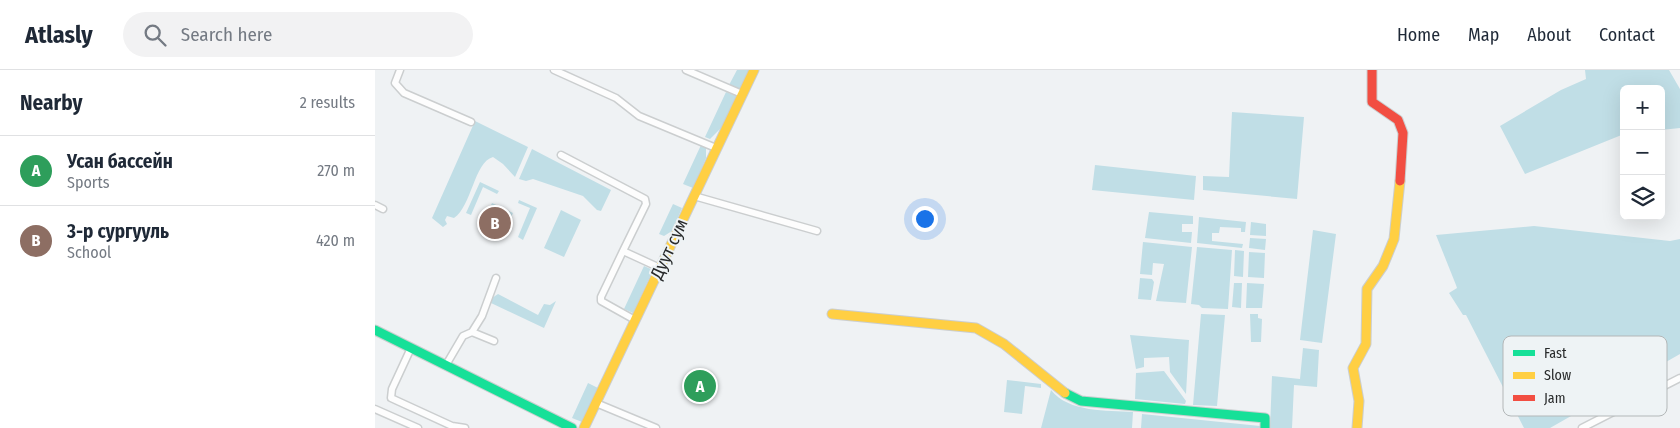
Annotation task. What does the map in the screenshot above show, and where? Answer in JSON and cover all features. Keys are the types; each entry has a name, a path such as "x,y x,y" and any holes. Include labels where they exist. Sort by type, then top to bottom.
{"street":[{"path":"400,70 395,83 404,93 471,122"},
{"path":"554,70 616,98 639,116 716,148"},
{"path":"686,70 742,94"},
{"name":"Дуут сум","path":"584,428 754,70"},
{"path":"1357,428 1359,401 1353,368 1366,344 1367,289 1387,260 1394,239 1403,146 1403,133 1398,120 1374,108 1371,102 1372,70"},
{"path":"561,155 645,199 646,204 600,299 635,320"},
{"path":"694,196 817,231"},
{"path":"375,205 383,210"},
{"path":"623,251 660,268"},
{"path":"446,365 463,336 472,332 482,316 497,278"},
{"path":"832,314 976,328 991,334 1009,346 1055,386 1075,399 1265,418 1265,428"},
{"path":"375,330 572,428"},
{"path":"472,332 494,342"},
{"path":"411,348 392,389 391,398 452,426 465,428"},
{"path":"1667,385 1680,378"},
{"path":"596,403 656,428"},
{"path":"375,409 418,428"},
{"path":"1582,428 1606,416"}],"shaded area":[{"path":"737,70 749,70 740,89 729,85"},
{"path":"1585,70 1669,70 1680,89 1680,128 1665,130 1665,85 1620,85 1620,136 1525,174 1500,126 1561,90 1586,79"},
{"path":"726,92 736,96 722,127 710,139 705,137"},
{"path":"1232,112 1304,117 1297,199 1203,190 1203,176 1229,177"},
{"path":"475,121 528,147 515,177 503,164 493,157 487,161 481,167 460,212 454,218 447,216 445,220 447,224 443,227 432,218"},
{"path":"701,145 706,148 706,158 693,188 683,184"},
{"path":"532,149 611,190 601,211 597,210 583,196 533,179 526,181 519,179"},
{"path":"1095,165 1196,176 1194,200 1092,190"},
{"path":"480,182 499,191 497,194 483,187 471,215 466,213"},
{"path":"519,200 537,208 523,240 518,237 530,208 518,203"},
{"path":"492,203 513,213 503,235 497,232 498,230 502,231 510,214 493,206 485,224 490,226 489,229 482,225"},
{"path":"673,204 682,208 672,231 664,236 659,234"},
{"path":"561,210 581,220 564,257 544,248"},
{"path":"1149,212 1193,216 1193,224 1182,224 1182,232 1192,232 1191,243 1145,238"},
{"path":"1199,217 1246,222 1245,232 1241,232 1241,228 1220,227 1219,233 1212,233 1212,241 1243,244 1242,248 1197,243"},
{"path":"1251,222 1266,224 1266,236 1250,235"},
{"path":"1534,226 1670,241 1680,239 1680,354 1667,361 1667,336 1503,336 1503,387 1466,315 1463,315 1449,293 1457,288 1436,235"},
{"path":"1313,230 1336,234 1322,343 1300,340"},
{"path":"1250,238 1266,239 1265,250 1249,248"},
{"path":"1143,242 1192,247 1186,303 1156,301 1164,264 1153,263 1152,275 1140,274"},
{"path":"1197,247 1232,250 1228,309 1202,308 1199,305 1191,304"},
{"path":"1235,250 1244,251 1243,277 1234,276"},
{"path":"1249,252 1265,253 1264,278 1248,277"},
{"path":"644,266 653,270 633,313 624,309"},
{"path":"1140,278 1152,279 1154,282 1151,300 1138,299"},
{"path":"1234,283 1242,283 1241,308 1232,307"},
{"path":"1247,283 1264,284 1262,308 1246,308"},
{"path":"498,294 538,315 544,304 550,305 556,301 544,328 491,303 492,298"},
{"path":"1201,314 1225,315 1217,406 1193,405"},
{"path":"1250,314 1258,314 1258,318 1262,319 1261,342 1251,342"},
{"path":"1130,335 1189,340 1186,394 1170,372 1169,357 1144,358 1144,367 1136,369"},
{"path":"1303,348 1319,350 1317,387 1294,385 1292,428 1270,428 1272,376 1300,379"},
{"path":"1164,371 1186,401 1185,404 1135,399 1136,373"},
{"path":"1007,380 1041,384 1041,388 1025,386 1022,414 1004,412"},
{"path":"588,383 598,388 582,422 572,418"},
{"path":"1051,390 1068,403 1078,407 1133,412 1132,428 1041,428"},
{"path":"1142,414 1260,426 1261,428 1141,428"},
{"path":"1518,416 1571,416 1550,428 1524,428"}],"traffic: fast":[{"path":"375,330 572,428"},
{"path":"1065,393 1081,401 1265,418 1265,428"}],"traffic: slow":[{"path":"584,428 754,70"},
{"path":"1357,428 1359,401 1353,368 1366,344 1367,289 1383,266 1394,239 1400,181"},
{"path":"832,314 976,328 1004,344 1065,393"}],"traffic: jam":[{"path":"1372,70 1372,102 1398,120 1403,133 1400,181"}],"place":[{"name":"3-р сургууль","path":"495,223"},
{"name":"Усан бассейн","path":"700,386"}]}
